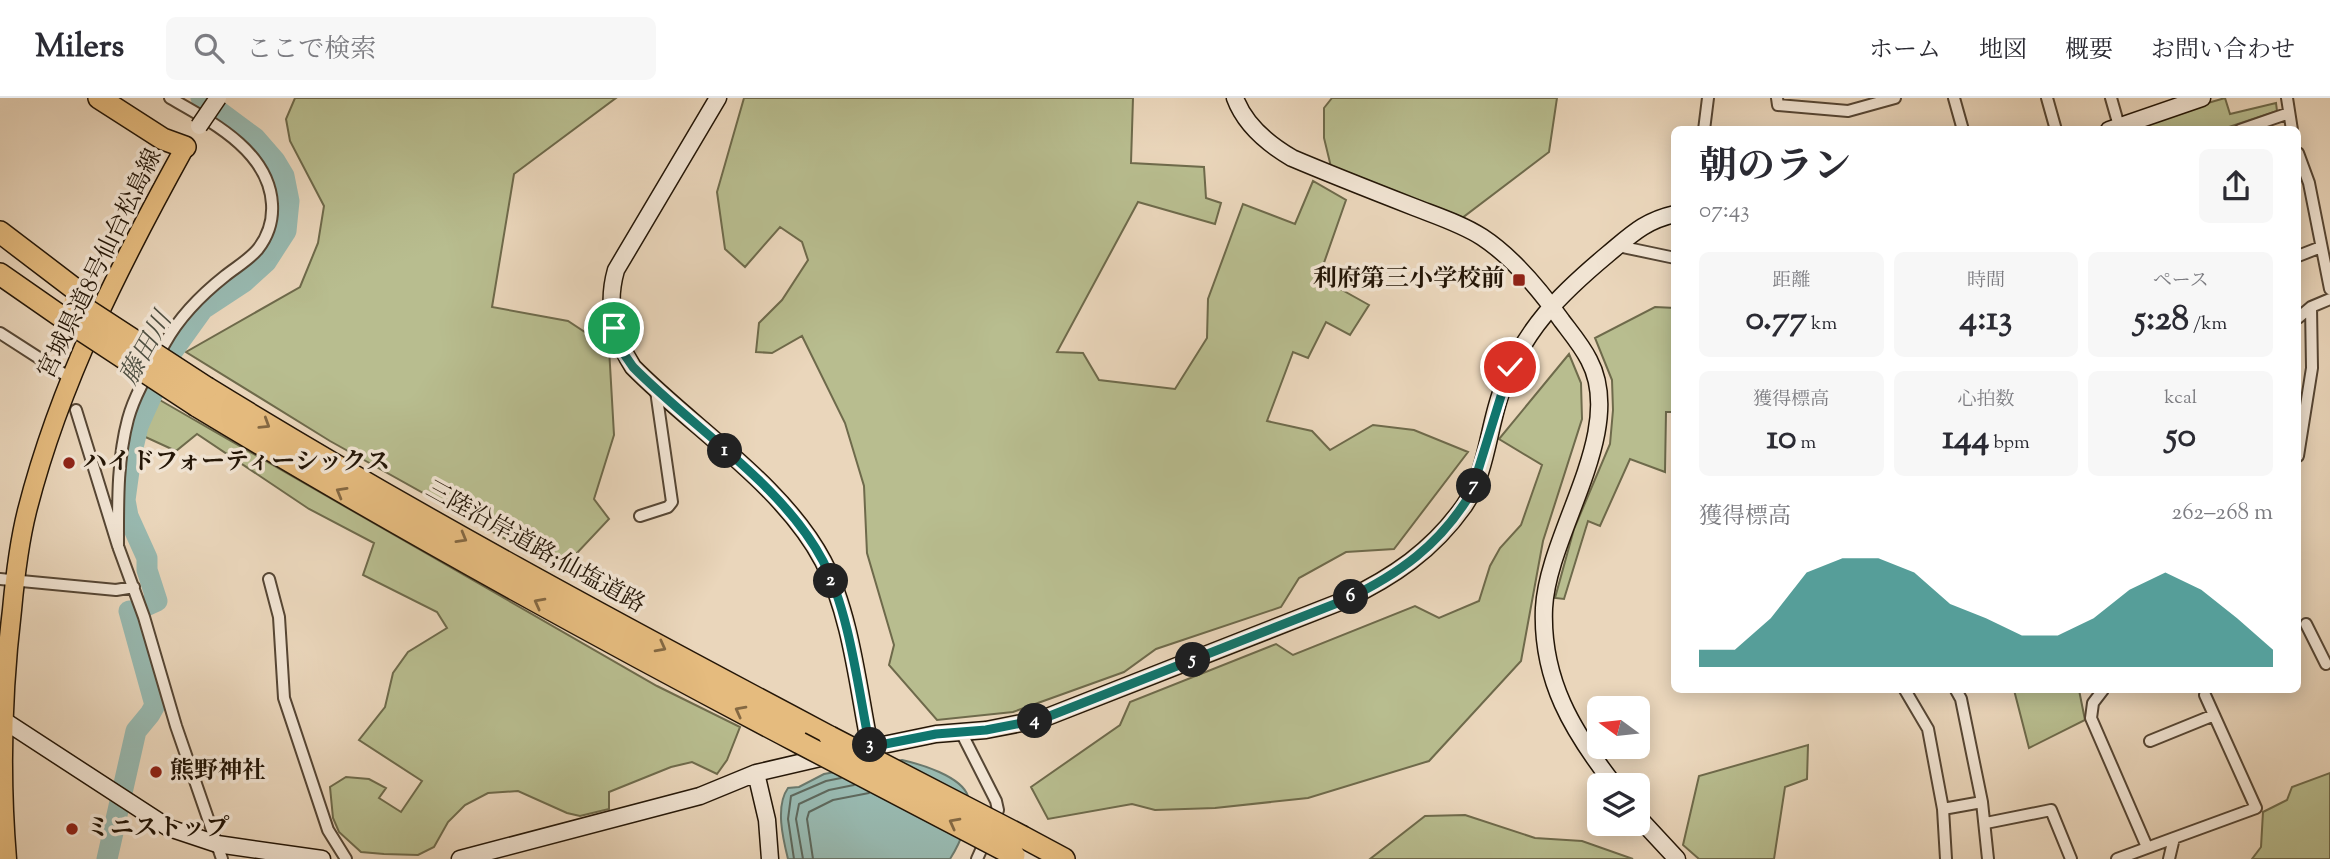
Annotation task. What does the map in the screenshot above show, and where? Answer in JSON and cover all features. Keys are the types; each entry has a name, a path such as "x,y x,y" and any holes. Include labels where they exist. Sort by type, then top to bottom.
{"highway":[{"path":"99,98 163,139 185,147"},
{"path":"126,98 170,128 185,147"},
{"path":"0,232 71,311"},
{"name":"三陸沿岸道路;仙塩道路","path":"0,251 122,358 200,392 305,448 515,568 830,737 1019,850"},
{"name":"三陸沿岸道路;仙塩道路","path":"0,275 71,311 200,392 382,516 506,586 800,743 1019,850 1064,859"},
{"path":"0,290 71,311"}],"main road":[{"name":"宮城県道8号仙台松島線","path":"7,859 1,719 8,579 50,433 70,379 103,304 185,147"}],"street":[{"path":"118,546 124,440 128,416 140,390 181,317 257,249 271,224 271,193 258,162 230,136 170,98"},
{"path":"185,147 218,98"},
{"path":"718,98 616,270 611,288 614,328 622,351 633,367 656,391 765,486 808,535 835,590 848,636 870,747"},
{"path":"1235,98 1252,125 1270,145 1292,158 1480,236 1514,263 1551,306 1590,360 1596,378 1600,415 1590,460 1550,570 1544,609 1545,641 1560,702 1573,728 1606,773"},
{"path":"1704,126 1708,98"},
{"path":"1777,98 1779,105 1848,111 1895,98"},
{"path":"1954,98 1962,126"},
{"path":"2046,98 2055,126"},
{"path":"2111,98 2114,126"},
{"path":"2119,126 2183,100 2202,98"},
{"path":"2287,98 2291,126"},
{"path":"2252,126 2289,113"},
{"path":"2301,161 2309,183 2330,289"},
{"path":"2301,187 2309,183"},
{"path":"460,859 700,796 756,774 936,734 1021,724 1082,704 1345,600 1383,582 1408,565 1436,538 1471,493 1510,367 1539,321 1566,290 1646,222 1671,215"},
{"path":"1618,246 1671,257"},
{"path":"2301,255 2321,247"},
{"path":"2301,315 2311,307 2330,299"},
{"path":"2301,437 2312,368 2311,307"},
{"path":"0,333 70,379"},
{"path":"640,516 668,507 672,502 656,391"},
{"path":"76,410 176,726 220,852"},
{"path":"8,579 116,590 134,587"},
{"path":"270,579 279,617 284,698 328,830 345,859"},
{"path":"2306,624 2328,666"},
{"path":"1907,693 1928,729 1943,809 1946,859"},
{"path":"1958,693 1986,823 1988,859"},
{"path":"2101,693 2093,703 2091,718 2147,847"},
{"path":"2117,859 2256,808 2205,695"},
{"path":"2150,741 2214,715"},
{"path":"1,719 131,806 220,852 322,859"},
{"path":"961,732 999,810 977,859"},
{"path":"756,774 767,820 770,859"},
{"path":"1943,809 1982,802"},
{"path":"1986,823 2051,810 2071,859"},
{"path":"1650,830 1677,859"},
{"path":"2169,859 2174,838"}],"green space":[{"path":"295,98 616,98 514,174 492,307 568,321 609,348 614,435 594,499 609,519 561,570 330,441 186,352 300,287 318,243 324,206 290,141 286,119"},
{"path":"744,98 1133,98 1131,163 1204,167 1206,198 1221,203 1215,224 1138,202 1057,352 1083,353 1099,380 1175,389 1207,338 1208,299 1243,204 1295,224 1313,181 1346,200 1319,277 1369,305 1350,335 1326,322 1308,358 1293,352 1267,421 1312,431 1330,450 1373,425 1414,430 1468,452 1394,549 1346,552 1299,578 1281,607 1156,649 1124,672 1013,712 937,720 889,665 894,645 867,553 864,486 845,423 802,336 772,353 756,352 759,323 782,300 808,260 802,242 780,227 745,267 725,249 717,192"},
{"path":"1332,98 1557,98 1549,152 1462,218 1332,171 1324,138 1324,108"},
{"path":"2225,98 2230,114 2276,103 2277,111 2232,126 2142,126"},
{"path":"1655,307 1671,308 1671,412 1666,412 1665,472 1630,459 1600,526 1588,521 1564,599 1555,598 1574,529 1610,444 1612,380 1595,338"},
{"path":"1569,354 1581,383 1582,419 1543,541 1521,661 1429,761 1308,798 1215,808 1155,810 1132,804 1048,819 1031,787 1120,725 1130,702 1276,644 1293,655 1415,606 1439,618 1479,601 1490,566 1500,548 1521,525 1542,465 1499,439"},
{"path":"158,399 657,686 740,727 727,760 717,774 692,762 671,767 609,792 609,809 580,816 518,791 488,793 465,805 448,822 434,847 418,855 361,852 339,832 333,818 330,787 346,777 369,779 386,788 379,798 401,812 422,781 359,740 385,707 393,673 408,652 447,628 437,612 363,575 374,543 309,509 197,434 176,451 141,435"},
{"path":"2015,693 2080,693 2085,720 2029,748"},
{"path":"1808,745 1807,779 1785,787 1774,859 1699,859 1683,845 1699,776"},
{"path":"2330,773 2330,859 2252,859 2261,847 2263,812 2287,800 2292,787"},
{"path":"1465,815 1535,838 1582,841 1633,859 1370,859 1425,816"}],"water":[{"path":"902,760 949,777 964,789 968,796 967,820 950,859 788,859 781,813 788,788 799,787 824,774"}],"waterway":[{"name":"藤田川","path":"146,606 157,601 147,570 147,558 128,516 125,500 138,426 170,355 203,309 244,282 266,262 286,231 289,201 284,176 275,161 255,138 201,98"},
{"name":"藤田川","path":"107,859 136,731 155,705 129,611"}],"place":[{"name":"利府第三小学校前","path":"1519,280"},
{"name":"ハイドフォーティーシックス","path":"69,463"},
{"name":"熊野神社","path":"156,772"},
{"name":"ミニストップ","path":"72,829"}],"route":[{"path":"614,328 622,351 633,367 656,391 765,486 808,535 835,590 848,636 870,747 936,734 986,730 1042,719 1345,600 1383,582 1408,565 1436,538 1471,493 1510,367"}]}
